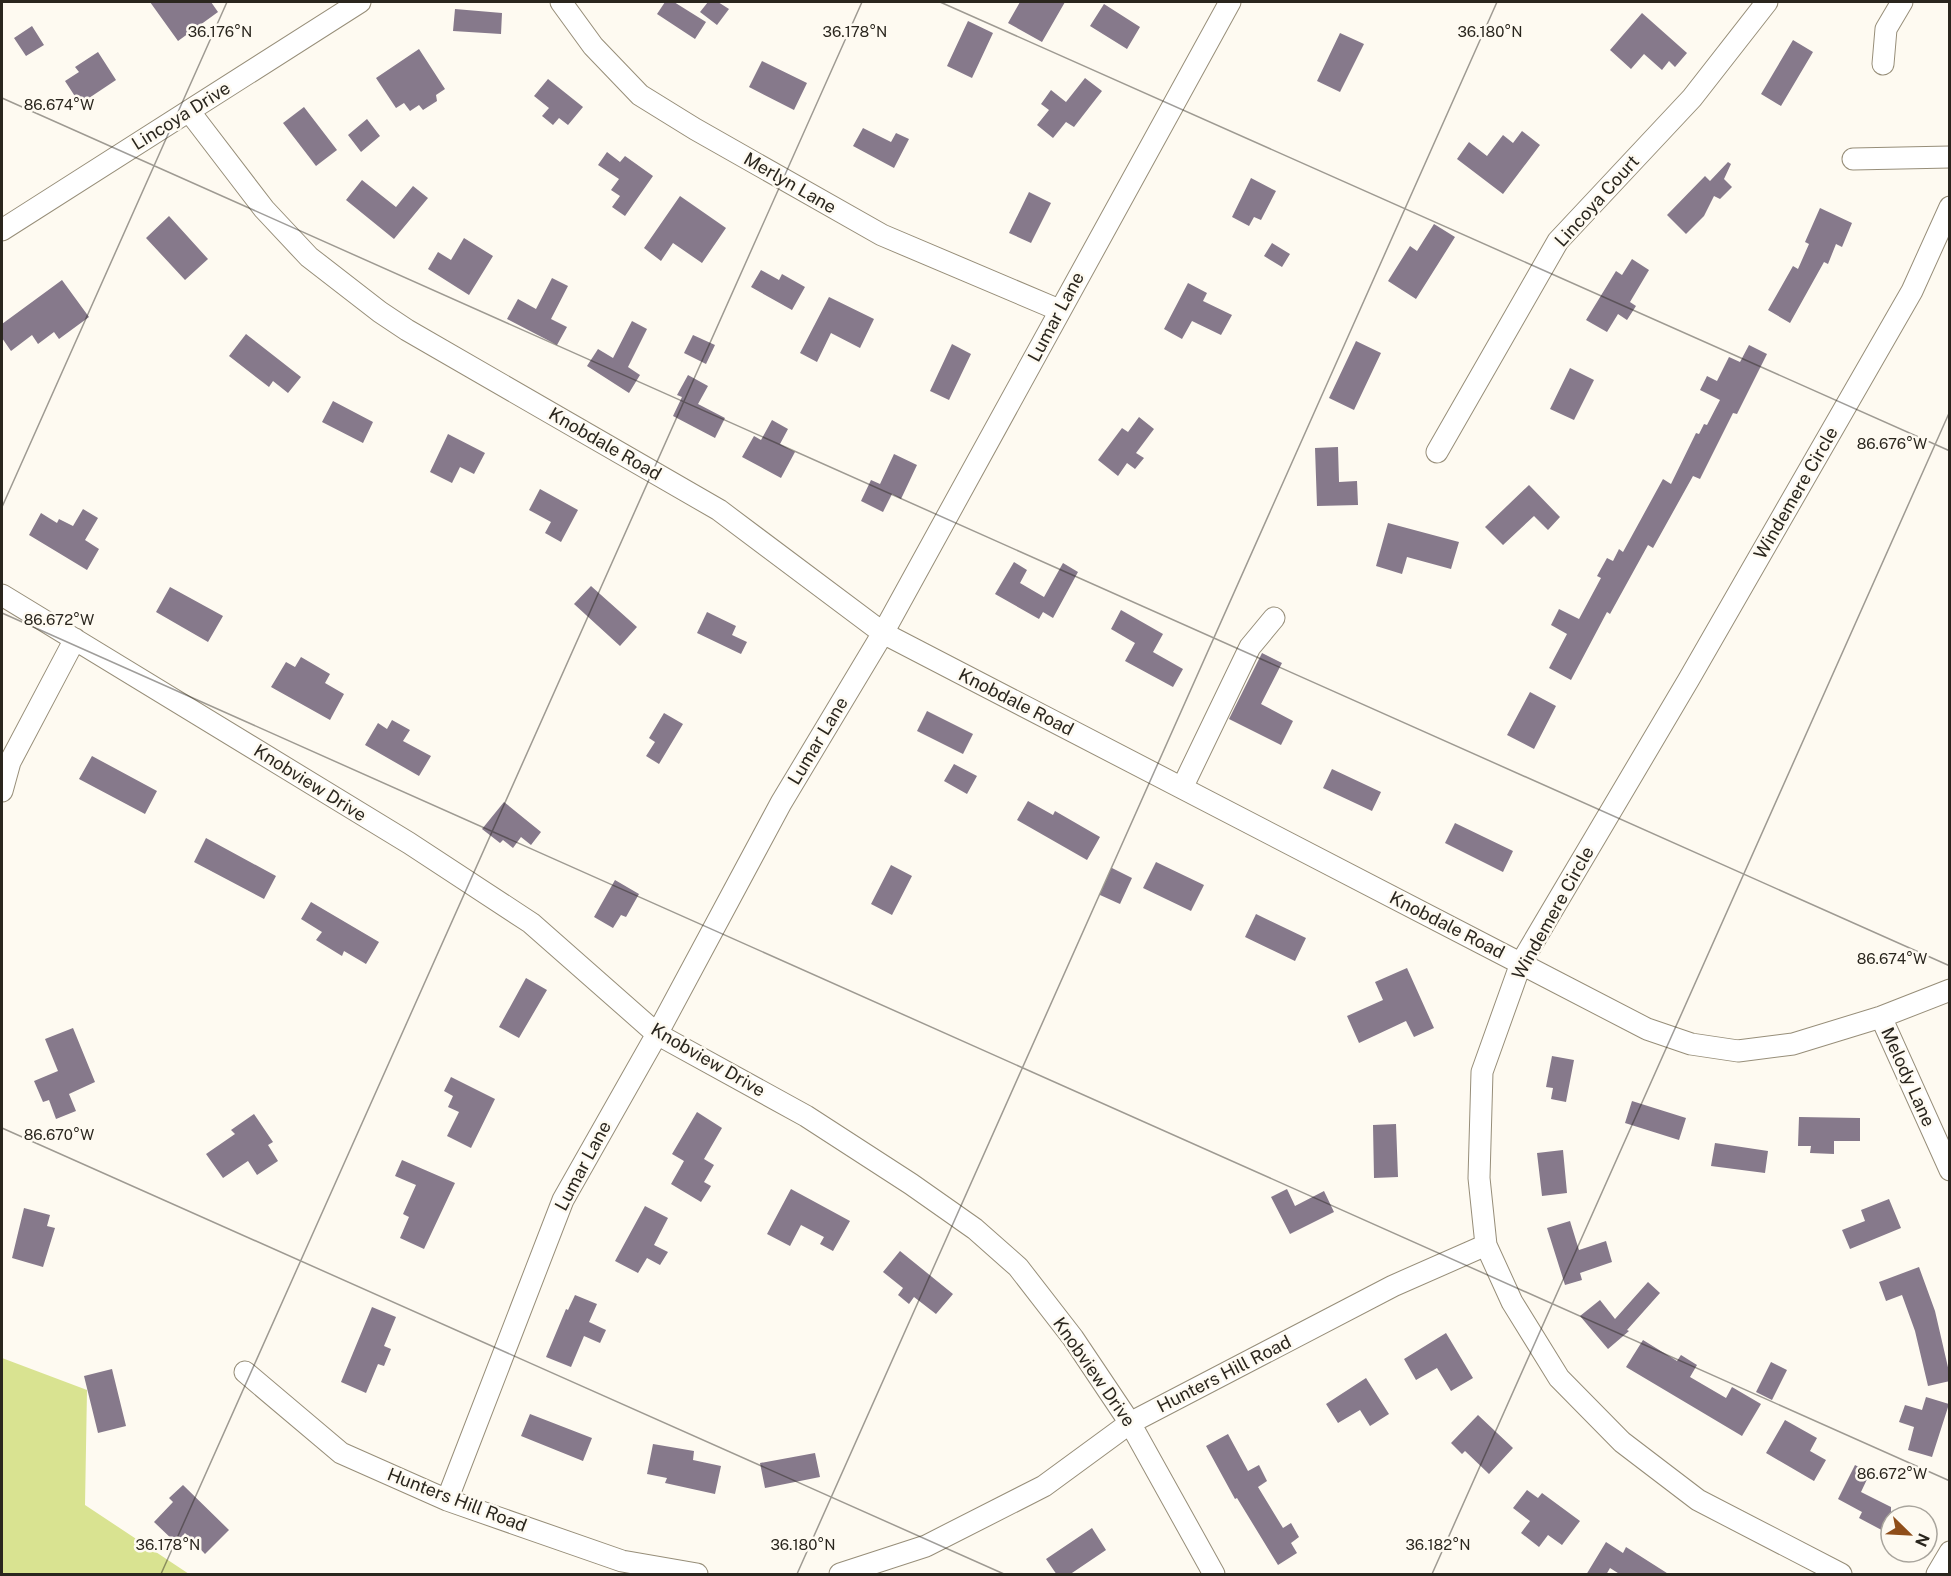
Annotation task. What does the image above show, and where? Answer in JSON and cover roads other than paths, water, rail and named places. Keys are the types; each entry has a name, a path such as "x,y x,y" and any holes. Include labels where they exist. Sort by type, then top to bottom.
{"street":[{"name":"Lincoya Drive","path":"2,230 360,2"},
{"name":"Merlyn Lane","path":"561,2 593,46 640,95 649,101 882,235 1059,310"},
{"name":"Lumar Lane","path":"447,1500 562,1200 657,1034 781,803 883,633 1230,2"},
{"name":"Lincoya Court","path":"1437,452 1558,241 1692,98 1767,2"},
{"path":"1882,64 1886,29 1902,2"},
{"name":"Knobdale Road","path":"189,111 264,209 309,257 380,312 407,330 719,510 883,633 1647,1029 1691,1044 1738,1052 1793,1044 1881,1017 1950,990"},
{"path":"1853,159 1950,157"},
{"name":"Windemere Circle","path":"1841,1575 1698,1500 1622,1442 1559,1378 1512,1302 1486,1245 1479,1178 1482,1072 1521,963 1719,628 1912,291 1950,207"},
{"name":"Knobview Drive","path":"2,595 409,843 531,923 657,1034 806,1116 975,1228 1018,1267 1073,1338 1130,1423 1214,1575"},
{"path":"1182,788 1250,647 1274,618"},
{"path":"2,791 10,762 75,639"},
{"name":"Melody Lane","path":"1881,1017 1950,1170"},
{"name":"Hunters Hill Road","path":"840,1575 926,1546 1044,1486 1130,1423 1393,1286 1486,1245"},
{"name":"Hunters Hill Road","path":"245,1372 341,1454 447,1500 647,1570 697,1575"},
{"path":"1936,1575 1950,1552"}]}
